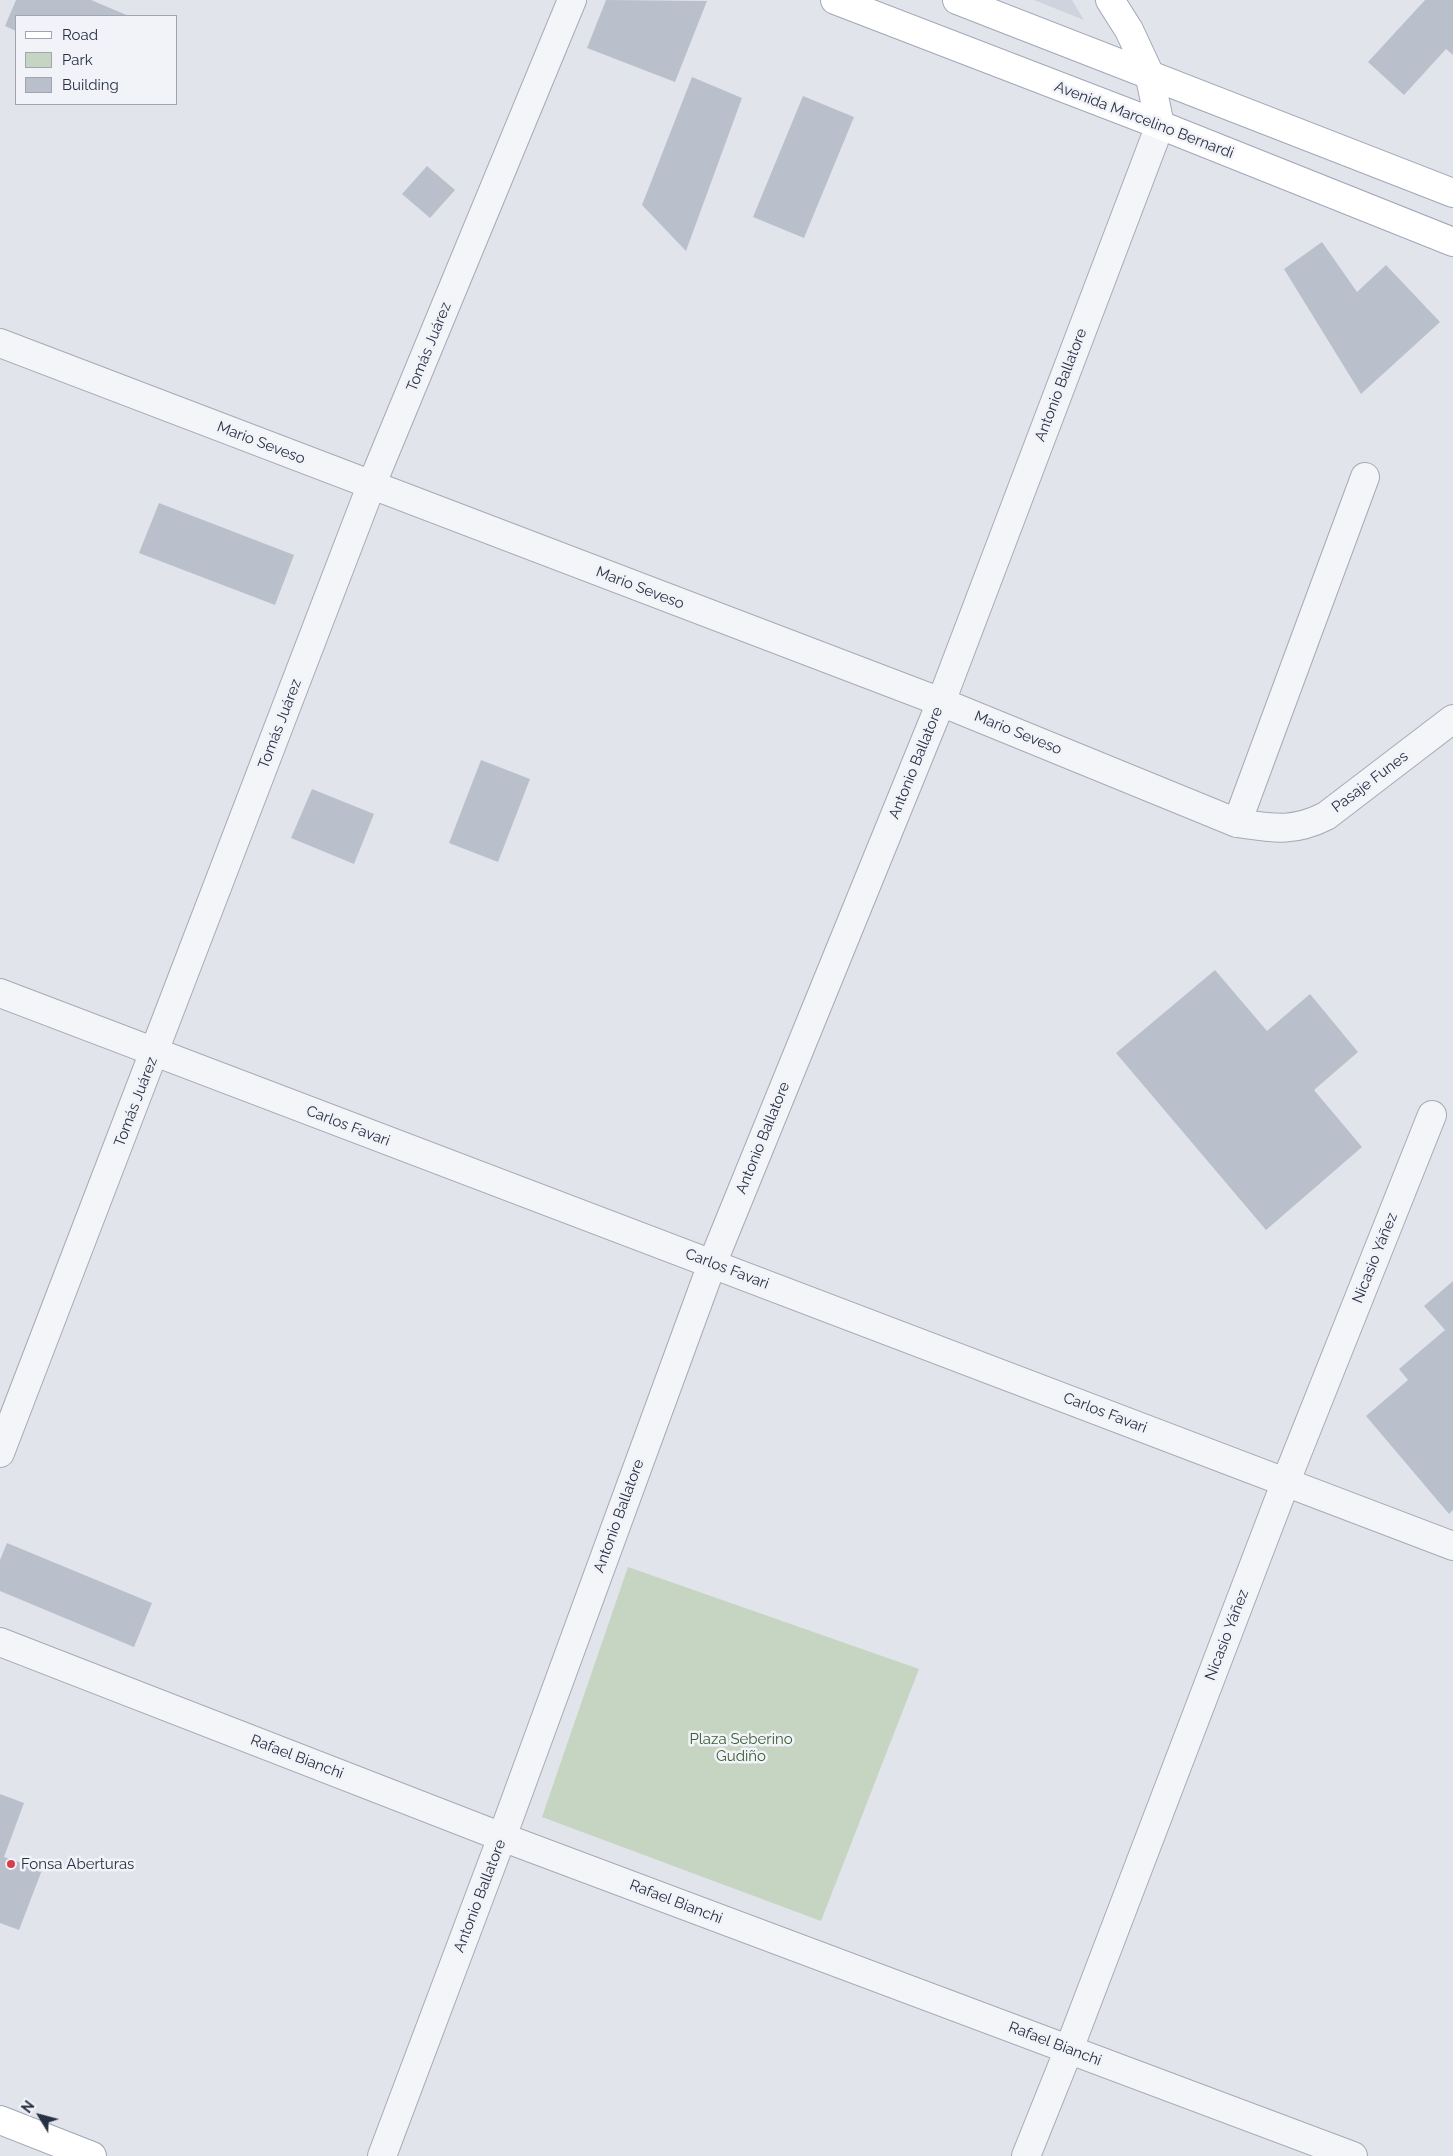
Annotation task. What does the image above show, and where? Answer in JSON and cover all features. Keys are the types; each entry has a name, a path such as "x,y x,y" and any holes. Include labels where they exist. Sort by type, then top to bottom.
{"main road":[{"name":"Avenida Marcelino Bernardi","path":"835,0 1160,125 1453,242"},
{"path":"957,0 1453,193"},
{"path":"1110,0 1128,30 1149,74 1160,125"},
{"path":"0,2120 92,2156"}],"street":[{"name":"Tomás Juárez","path":"0,1452 371,486 572,0"},
{"name":"Antonio Ballatore","path":"382,2156 502,1837 712,1264 941,702 1160,125"},
{"name":"Mario Seveso","path":"0,343 941,702 1237,823 1279,829"},
{"path":"1237,823 1365,477"},
{"name":"Pasaje Funes","path":"1279,829 1308,825 1326,816 1453,719"},
{"name":"Carlos Favari","path":"0,993 1453,1546"},
{"name":"Nicasio Yáñez","path":"1026,2156 1069,2049 1286,1481 1432,1115"},
{"name":"Rafael Bianchi","path":"0,1642 502,1837 1353,2156"}],"shaded area":[{"path":"1034,0 1072,0 1084,20"}],"green space":[{"name":"Plaza Seberino Gudiño","path":"628,1567 919,1669 821,1921 542,1817"}],"building":[{"path":"16,0 91,0 127,15 15,15 15,31 5,26"},
{"path":"606,0 707,1 675,82 587,48"},
{"path":"1425,0 1453,0 1453,55 1446,49 1404,95 1368,62"},
{"path":"692,77 742,98 686,251 642,205"},
{"path":"803,96 854,117 804,238 753,217"},
{"path":"427,166 455,190 430,218 402,194"},
{"path":"1322,242 1357,292 1386,265 1440,322 1361,394 1284,269"},
{"path":"159,503 294,555 275,605 139,553"},
{"path":"481,760 530,779 498,862 449,843"},
{"path":"312,789 374,814 354,864 291,838"},
{"path":"1215,970 1267,1031 1310,994 1358,1052 1314,1090 1362,1147 1266,1230 1116,1053"},
{"path":"1453,1281 1453,1510 1449,1514 1366,1416 1408,1380 1399,1369 1445,1330 1424,1306"},
{"path":"7,1543 152,1603 134,1647 0,1591 0,1560"},
{"name":"Fonsa Aberturas","path":"0,1794 24,1803 4,1857 42,1870 19,1930 0,1923"}],"place":[{"name":"Fonsa Aberturas","path":"11,1864"}]}
